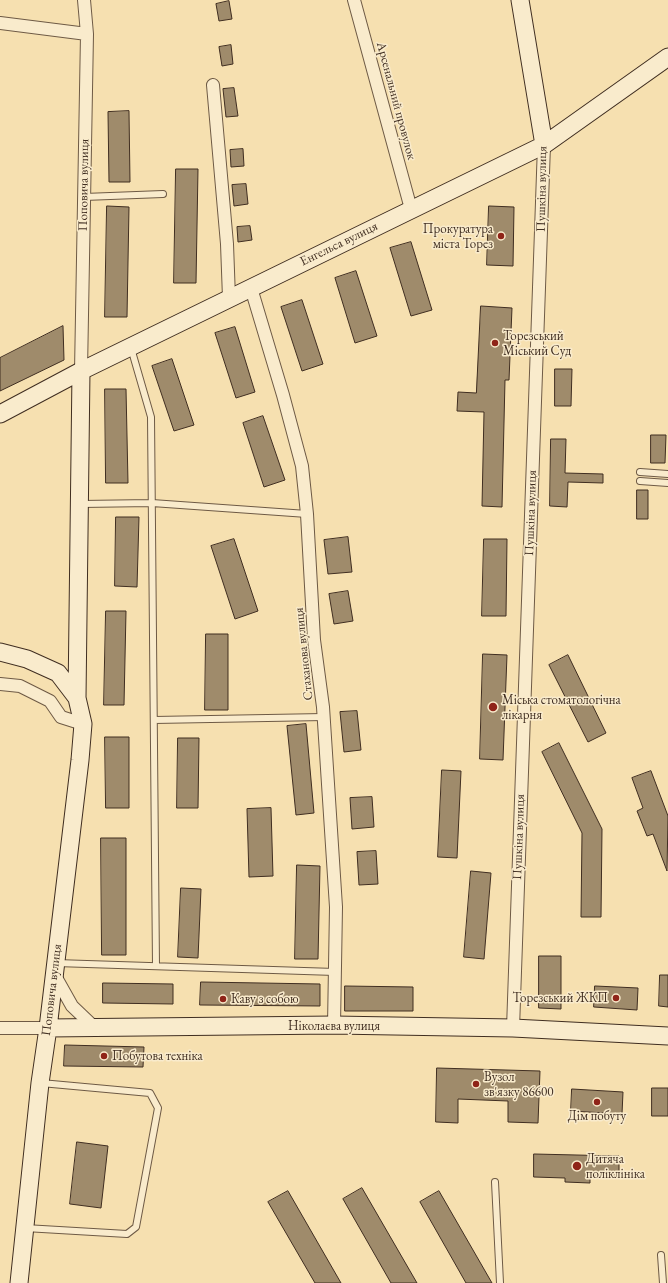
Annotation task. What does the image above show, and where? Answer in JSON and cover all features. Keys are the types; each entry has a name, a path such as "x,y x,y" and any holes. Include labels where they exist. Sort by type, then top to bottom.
{"street":[{"name":"Поповича вулиця","path":"81,371 86,34 84,0"},
{"name":"Арсенальний провулок","path":"354,0 411,209"},
{"name":"Пушкіна вулиця","path":"513,1028 544,145 520,0"},
{"path":"0,23 86,34"},
{"name":"Енгельса вулиця","path":"0,414 81,371 544,145 668,57"},
{"path":"214,85 227,244 229,298"},
{"name":"Стаханова вулиця","path":"251,288 283,395 302,466 307,514 314,640 324,717 336,907 334,1025"},
{"path":"77,698 81,371"},
{"path":"0,652 26,659 58,673 77,698"},
{"path":"0,684 20,686 50,701 61,717 83,724"},
{"name":"Поповича вулиця","path":"19,1283 40,1083 80,760 83,724 77,698"},
{"path":"54,968 72,1006 94,1027"},
{"name":"Ніколаєва вулиця","path":"0,1028 334,1025 513,1028 668,1036"}],"lane":[{"path":"84,197 163,194"},
{"path":"131,347 151,416 156,966"},
{"path":"640,472 668,474"},
{"path":"640,481 668,483"},
{"path":"80,504 152,503 307,514"},
{"path":"154,720 324,717"},
{"path":"54,968 156,966 335,972"},
{"path":"24,1228 127,1234 136,1227 158,1108 150,1093 40,1083"},
{"path":"495,1182 500,1283"},
{"path":"661,1255 663,1283"}],"building":[{"path":"229,1 232,19 219,21 216,4"},
{"path":"231,45 233,64 222,66 219,47"},
{"path":"234,88 238,116 226,117 223,89"},
{"path":"129,111 130,182 109,182 108,112"},
{"path":"243,149 244,166 231,167 230,150"},
{"path":"176,169 198,169 196,283 174,283"},
{"path":"246,184 248,204 234,206 232,185"},
{"path":"107,206 129,207 127,317 105,317"},
{"name":"Прокуратура міста Торез","path":"489,206 514,207 513,266 487,265"},
{"path":"250,226 252,240 238,242 237,227"},
{"path":"411,242 432,310 411,316 390,248"},
{"path":"356,271 377,336 355,343 335,278"},
{"path":"302,300 323,364 302,371 281,307"},
{"path":"481,306 512,308 509,380 505,380 502,507 482,506 484,412 457,411 458,392 476,393"},
{"path":"63,326 64,360 0,391 0,358"},
{"path":"235,327 255,392 236,398 215,333"},
{"path":"172,359 194,425 174,431 152,366"},
{"path":"555,369 572,369 571,406 555,406"},
{"path":"105,389 126,389 128,483 106,483"},
{"path":"263,416 285,480 264,487 243,423"},
{"path":"651,435 666,435 665,463 651,463"},
{"path":"551,439 566,439 565,473 603,474 603,483 568,482 567,507 550,506"},
{"path":"637,490 648,490 648,519 637,519"},
{"path":"116,517 139,517 137,587 115,586"},
{"path":"348,537 352,572 328,574 324,540"},
{"path":"234,539 258,611 235,619 211,546"},
{"path":"484,539 507,539 506,616 482,616"},
{"path":"348,591 353,621 334,624 329,594"},
{"path":"106,611 126,611 124,705 104,705"},
{"path":"206,634 228,634 228,710 205,710"},
{"name":"Міська стоматологічна лікарня","path":"483,654 507,655 503,760 480,759"},
{"path":"568,655 606,733 588,742 549,665"},
{"path":"357,711 361,750 344,752 340,712"},
{"path":"306,724 314,813 296,815 287,726"},
{"path":"105,737 129,737 129,808 106,808"},
{"path":"178,738 199,738 198,808 177,808"},
{"path":"559,743 602,829 601,917 581,917 582,833 542,752"},
{"path":"442,770 461,771 457,858 438,857"},
{"path":"651,771 668,816 667,871 653,834 647,836 637,811 643,808 632,778"},
{"path":"372,797 374,827 352,829 350,798"},
{"path":"271,808 273,876 249,877 247,809"},
{"path":"101,838 126,838 126,955 102,955"},
{"path":"376,851 378,884 359,885 357,852"},
{"path":"297,865 320,866 318,959 295,959"},
{"path":"471,871 491,873 484,959 464,957"},
{"path":"181,888 201,889 198,958 178,957"},
{"path":"539,956 561,956 561,1009 539,1008"},
{"path":"660,975 668,975 668,1007 659,1006"},
{"path":"201,982 320,984 320,1006 200,1005"},
{"path":"103,983 173,984 173,1004 103,1003"},
{"path":"345,986 413,987 413,1011 345,1011"},
{"name":"Торезський ЖКП","path":"595,986 638,988 637,1010 594,1007"},
{"name":"Побутова техніка","path":"65,1045 144,1047 143,1067 64,1066"},
{"path":"437,1068 540,1071 538,1123 508,1122 508,1101 458,1099 458,1123 436,1122"},
{"path":"652,1088 668,1088 668,1116 652,1116"},
{"name":"Дім побуту","path":"572,1089 623,1092 622,1114 571,1111"},
{"path":"77,1142 108,1146 101,1208 70,1204"},
{"name":"Дитяча поліклініка","path":"534,1154 619,1156 619,1177 590,1177 590,1183 565,1182 565,1178 534,1177"},
{"path":"362,1188 417,1283 391,1283 343,1199"},
{"path":"288,1191 341,1283 315,1283 268,1202"},
{"path":"439,1191 492,1283 466,1283 420,1202"}],"place":[{"name":"Прокуратура міста Торез","path":"501,236"},
{"name":"Торезський Міський Суд","path":"495,343"},
{"name":"Міська стоматологічна лікарня","path":"493,707"},
{"name":"Торезський ЖКП","path":"616,998"},
{"name":"Каву з собою","path":"223,999"},
{"name":"Побутова техніка","path":"104,1056"},
{"name":"Вузол зв'язку 86600","path":"476,1084"},
{"name":"Дім побуту","path":"597,1102"},
{"name":"Дитяча поліклініка","path":"577,1166"}]}
